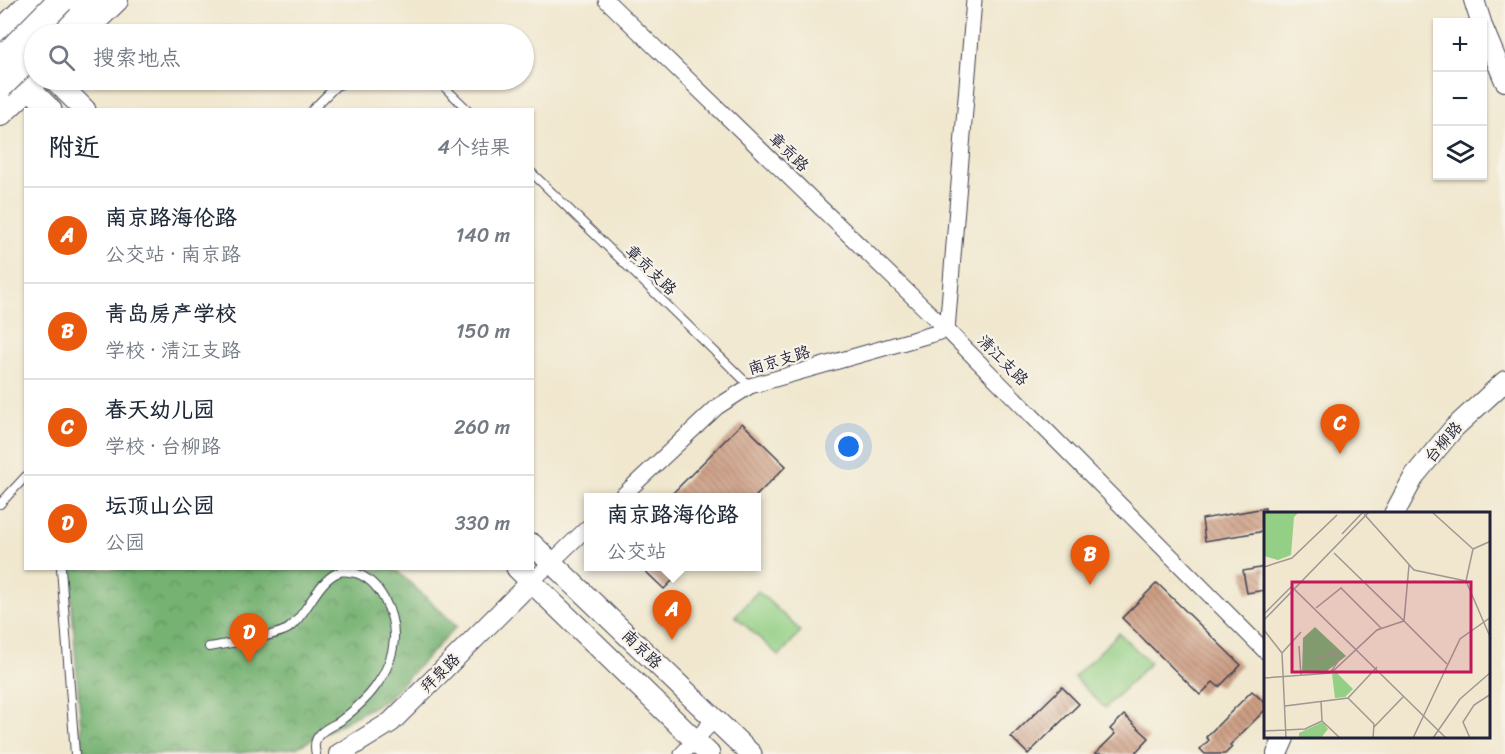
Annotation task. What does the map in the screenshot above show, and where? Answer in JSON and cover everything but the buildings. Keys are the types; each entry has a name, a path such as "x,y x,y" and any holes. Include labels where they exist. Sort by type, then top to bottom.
{"highway":[{"path":"37,24 61,0"},
{"path":"61,24 86,0"},
{"path":"0,62 24,38"},
{"path":"0,86 24,61"}],"main road":[{"path":"0,33 33,0"},
{"path":"91,24 116,0"},
{"path":"0,42 24,57"},
{"path":"0,47 24,74"},
{"path":"0,114 25,90"},
{"path":"37,90 50,108"},
{"path":"65,90 83,108"},
{"name":"南京路","path":"534,546 751,754"},
{"name":"南京路","path":"524,575 696,750"}],"street":[{"name":"章贡路","path":"606,0 947,330"},
{"path":"947,330 974,0"},
{"path":"1474,0 1480,18"},
{"path":"1487,36 1505,81"},
{"name":"南京支路","path":"625,493 717,407 750,386 947,330"},
{"name":"清江支路","path":"947,330 1264,650"},
{"name":"台柳路","path":"1395,512 1415,475 1454,428 1505,381"},
{"path":"524,575 551,562 584,531"},
{"name":"拜泉路","path":"339,754 391,722 524,575"},
{"path":"696,750 715,719"},
{"path":"1277,754 1284,739"}],"lane":[{"path":"314,108 332,90"},
{"path":"447,90 466,108"},
{"name":"章贡支路","path":"534,175 750,386"},
{"path":"0,504 24,478"},
{"path":"61,570 75,754"},
{"path":"210,647 284,632 302,616 324,583 337,573 345,571 364,576 377,587 393,624 392,655 375,687 360,703 321,733 314,746 316,754"}],"green space":[{"path":"69,570 396,570 457,626 386,700 296,748 228,754 83,754"},
{"path":"758,591 801,631 779,656 735,616"},
{"path":"1119,633 1150,663 1105,708 1074,677"}],"place":[{"name":"春天幼儿园","path":"1340,454"},
{"name":"青岛房产学校","path":"1090,585"},
{"name":"南京路海伦路","path":"672,640"},
{"name":"坛顶山公园","path":"249,663"}]}
